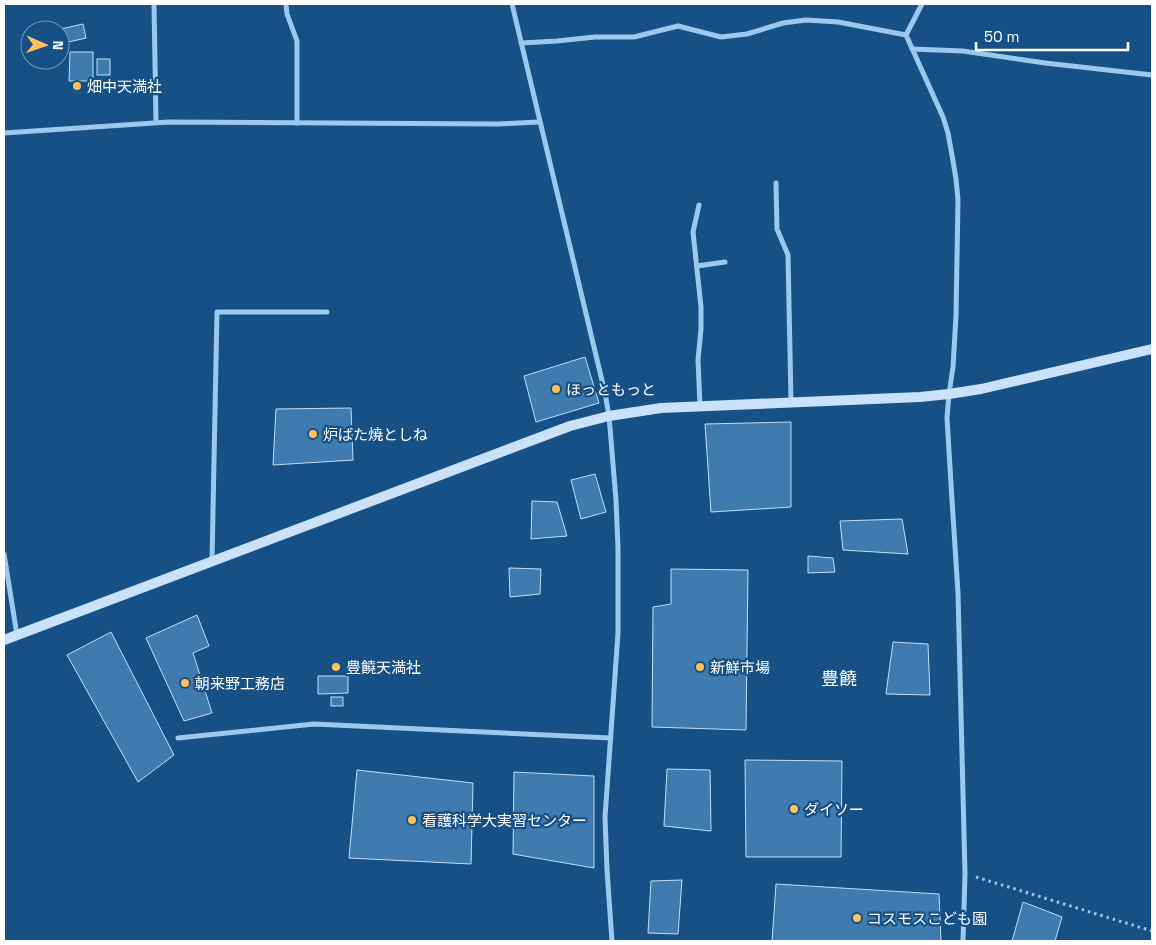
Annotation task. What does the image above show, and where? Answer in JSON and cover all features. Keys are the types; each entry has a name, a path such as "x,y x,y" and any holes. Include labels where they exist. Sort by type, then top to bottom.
{"street":[{"path":"154,4 156,122"},
{"path":"286,4 287,14 297,41 297,123"},
{"path":"512,4 609,416 618,548 618,633 605,817 612,941"},
{"path":"906,35 922,4"},
{"path":"521,43 634,37 678,26 721,37 747,34 783,23 806,20 838,22 906,35"},
{"path":"906,35 943,117 948,133 958,200 956,316 947,418 958,593 965,874 963,941"},
{"path":"912,49 963,51 1045,63 1152,75"},
{"path":"4,133 156,122 415,122 497,124 539,122"},
{"path":"776,183 777,229 788,255 791,402"},
{"path":"700,205 694,232 701,307 698,360 700,406"},
{"path":"697,266 725,262"},
{"path":"212,561 217,312 327,312"},
{"path":"4,640 570,426 609,416 661,408 920,397 948,394 980,389 1152,349"},
{"path":"4,554 17,635"},
{"path":"178,738 314,724 611,738"}],"path":[{"path":"965,874 1152,931"}],"building":[{"path":"83,24 86,38 70,42 70,27"},
{"path":"70,52 93,52 93,81 69,81"},
{"path":"97,59 110,59 110,75 97,75"},
{"path":"585,357 599,403 536,422 524,376"},
{"name":"炉ばた焼としね","path":"351,408 353,460 273,465 276,409"},
{"path":"791,422 791,507 711,512 705,424"},
{"path":"595,474 606,512 581,519 571,480"},
{"path":"532,501 557,502 567,536 531,539"},
{"path":"902,519 908,554 843,550 840,521"},
{"path":"808,556 833,558 835,572 808,573"},
{"path":"509,568 541,569 540,594 510,597"},
{"name":"新鮮市場","path":"671,569 748,570 746,730 652,727 653,607 671,604"},
{"name":"朝来野工務店","path":"197,615 209,646 193,653 212,713 184,721 146,638"},
{"path":"111,632 174,755 138,782 67,655"},
{"path":"893,642 928,644 930,695 886,694"},
{"path":"318,676 348,676 348,693 318,694"},
{"path":"331,697 343,697 343,706 331,706"},
{"name":"ダイソー","path":"745,760 842,761 841,857 746,857"},
{"path":"667,769 710,770 711,831 664,826"},
{"name":"看護科学大実習センター","path":"357,770 473,783 471,864 349,858"},
{"path":"514,772 594,776 594,868 513,854"},
{"path":"682,880 678,934 648,933 651,881"},
{"name":"コスモスこども園","path":"776,884 939,894 941,941 772,941"},
{"path":"1023,902 1062,917 1055,941 1012,941"}],"place":[{"name":"畑中天満社","path":"77,86"},
{"name":"ほっともっと","path":"556,389"},
{"name":"炉ばた焼としね","path":"313,434"},
{"name":"豊饒天満社","path":"336,667"},
{"name":"新鮮市場","path":"700,667"},
{"name":"朝来野工務店","path":"185,683"},
{"name":"ダイソー","path":"794,809"},
{"name":"看護科学大実習センター","path":"412,820"},
{"name":"コスモスこども園","path":"857,918"}],"district":[{"name":"豊饒","path":"839,678"}]}
